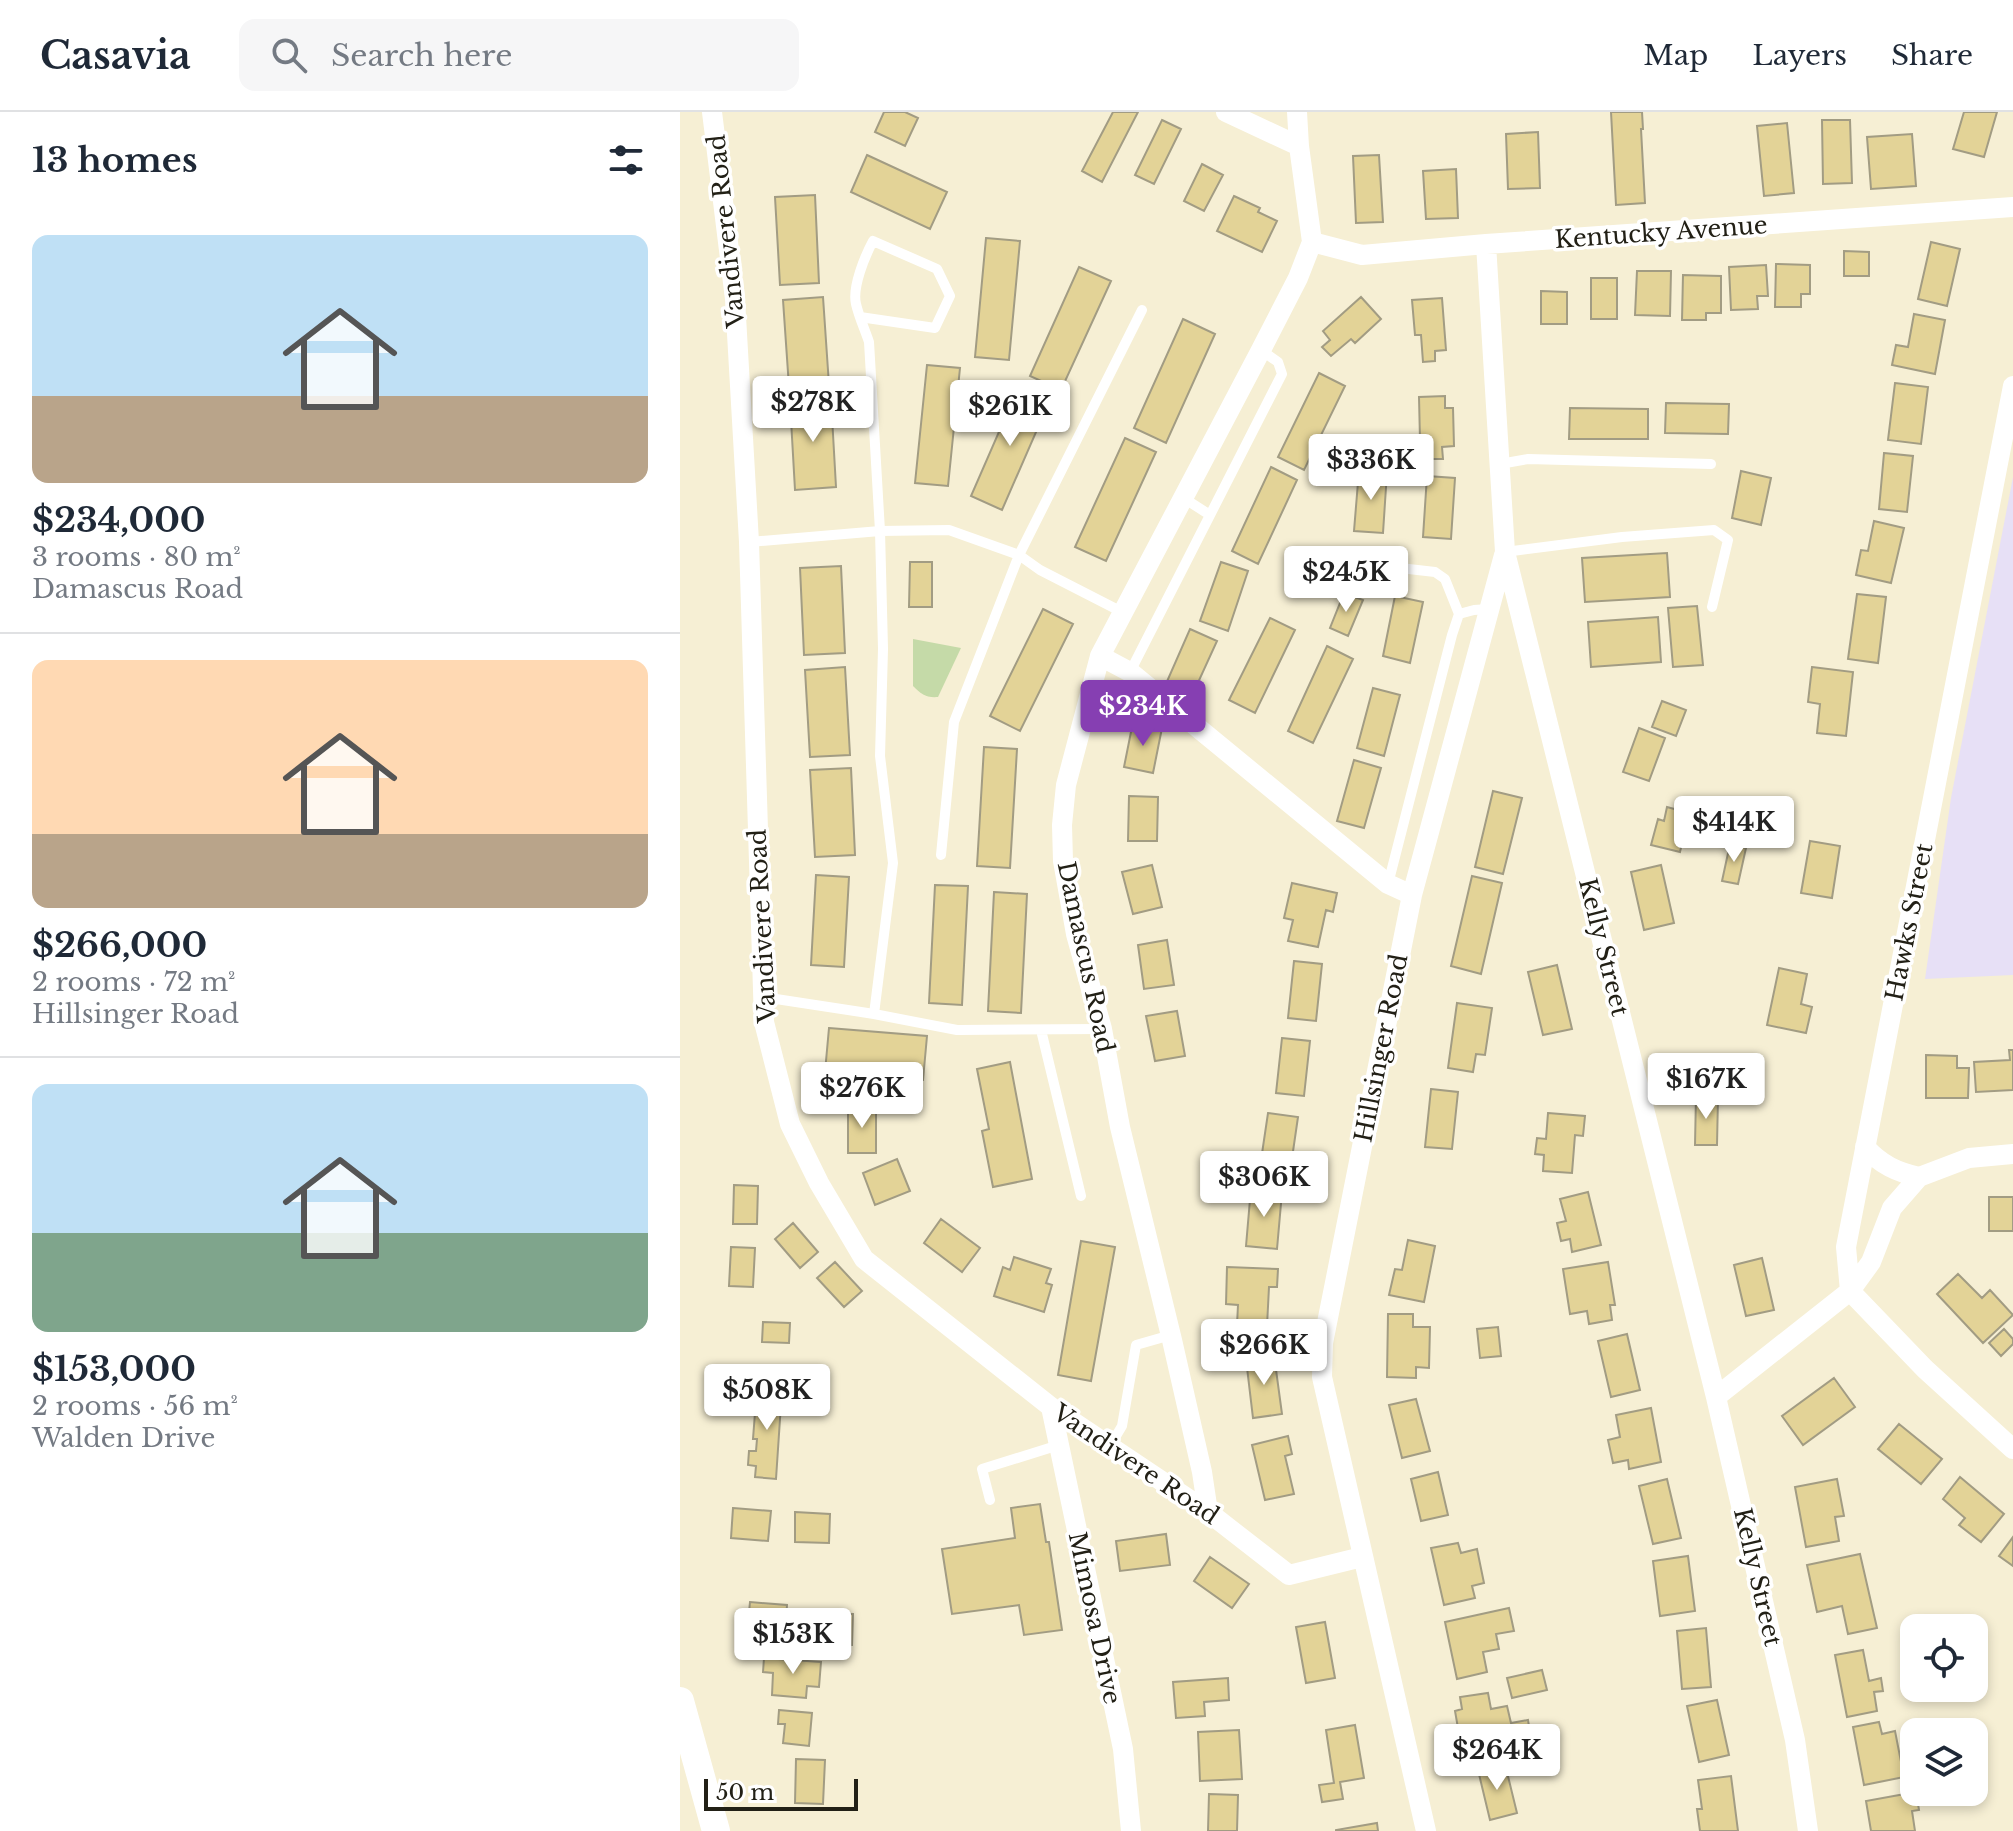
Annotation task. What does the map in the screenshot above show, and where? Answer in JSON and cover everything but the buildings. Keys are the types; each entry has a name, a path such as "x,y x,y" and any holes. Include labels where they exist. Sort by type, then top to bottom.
{"street":[{"name":"Vandivere Road","path":"712,112 735,299 749,542 764,1022 790,1124 819,1183 864,1259 1051,1407 1208,1512 1289,1575 1362,1557"},
{"path":"1226,112 1299,146"},
{"name":"Damascus Road","path":"1208,1512 1171,1335 1120,1127 1102,1029 1076,934 1063,861 1062,825 1066,785 1100,656 1185,499 1298,278 1312,242 1297,112"},
{"name":"Kentucky Avenue","path":"1312,242 1362,255 2013,207"},
{"name":"Kelly Street","path":"1486,244 1505,552 1716,1397 1795,1740 1808,1831"},
{"name":"Hawks Street","path":"1850,1291 1846,1247 2013,386"},
{"name":"Hillsinger Road","path":"1426,1831 1322,1377 1323,1343 1412,895 1505,552"},
{"path":"1100,656 1130,672 1388,884 1412,895"},
{"path":"1865,1147 1883,1164 1899,1173 1919,1177"},
{"path":"1716,1397 1850,1291 1871,1262 1892,1208 1919,1177 1969,1158 2013,1154"},
{"path":"1850,1291 1925,1369 2013,1449"},
{"name":"Mimosa Drive","path":"1051,1407 1123,1749 1131,1831"},
{"path":"680,1701 716,1831"}],"lane":[{"path":"860,317 935,328 950,296 937,269 873,241 862,261 855,301 860,317 869,342 880,531 883,649 880,756 893,863 874,1014"},
{"path":"941,855 954,722 1019,555 1142,310"},
{"path":"1130,672 1282,374 1278,362 1261,350"},
{"path":"1500,464 1528,459 1711,464"},
{"path":"1185,499 1210,515"},
{"path":"749,542 880,531 949,530 1019,555 1040,570 1124,613"},
{"path":"1505,552 1622,537 1714,530 1728,540 1712,607"},
{"path":"1356,563 1435,572 1445,579 1459,614 1388,884"},
{"path":"1459,614 1489,609"},
{"path":"763,997 957,1030 1102,1029"},
{"path":"1041,1030 1081,1196"},
{"path":"1110,1446 1122,1426 1136,1345 1171,1335"},
{"path":"990,1500 982,1469 1059,1445"}],"shaded area":[{"path":"2013,477 2013,975 1925,979 1951,798"}],"green space":[{"path":"913,639 961,648 938,697 924,695 913,686"}]}
